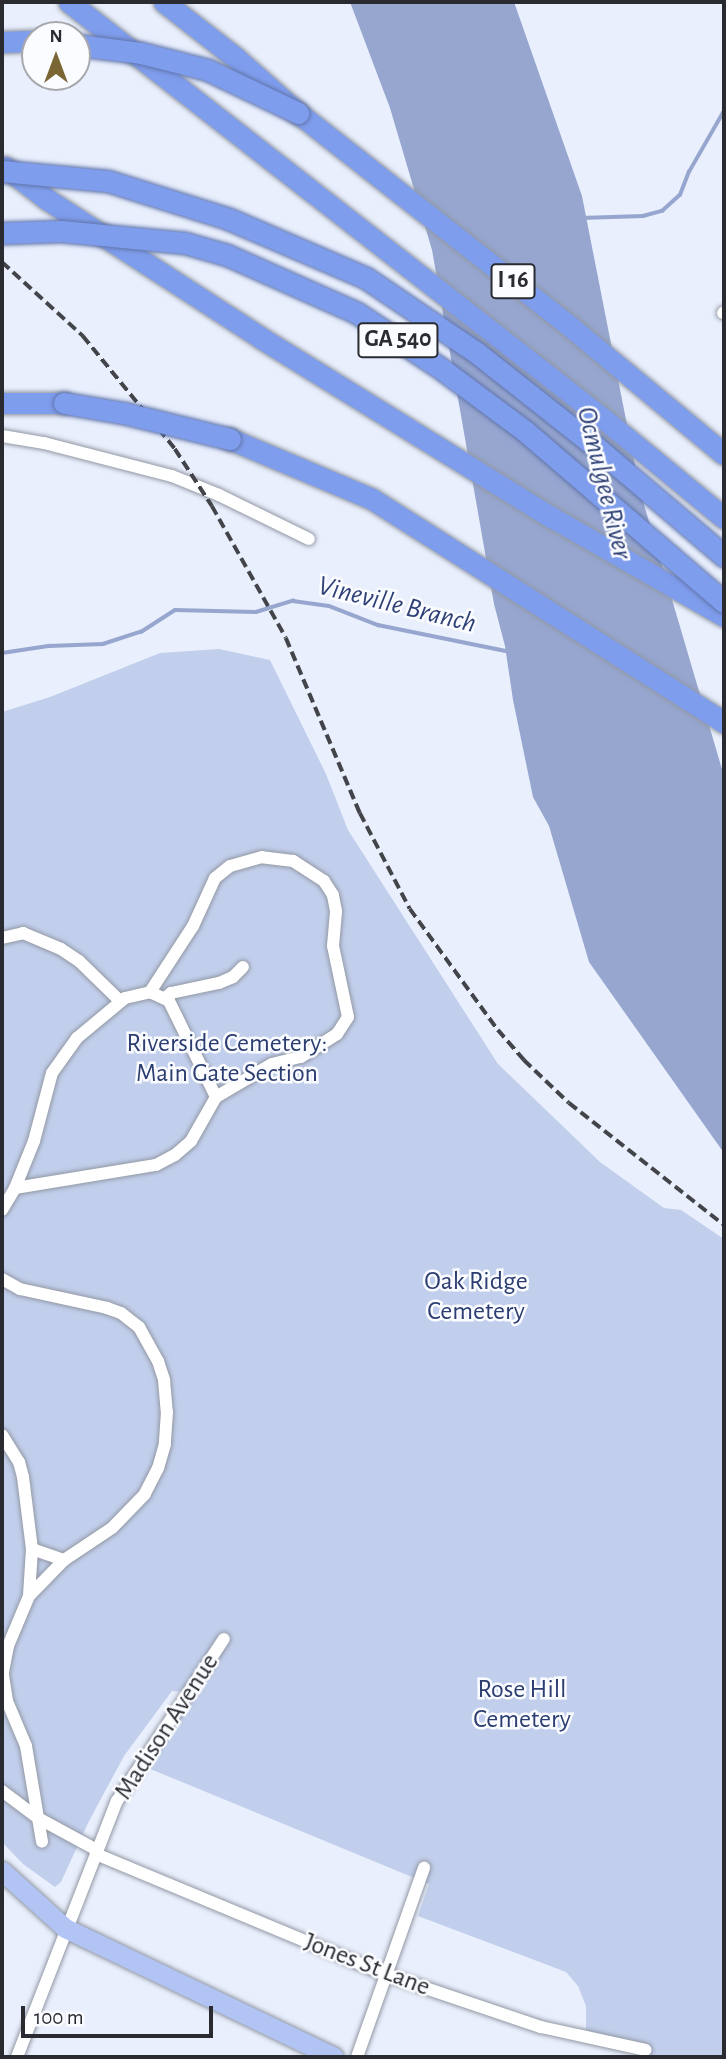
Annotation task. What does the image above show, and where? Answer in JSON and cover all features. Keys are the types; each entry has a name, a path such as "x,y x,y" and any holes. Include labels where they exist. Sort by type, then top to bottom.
{"highway":[{"path":"69,2 605,419 724,518"},
{"path":"164,2 236,58 298,113"},
{"path":"2,42 21,41"},
{"path":"91,47 141,53 208,70 298,113"},
{"name":"I 16","path":"298,113 572,328 724,454"},
{"path":"2,165 94,230 327,379 682,594 724,616"},
{"path":"2,171 108,181 229,219 366,278 477,353 596,447 724,556"},
{"name":"GA 540","path":"2,233 61,231 185,243 252,265 357,313 443,370 525,431 724,602"},
{"path":"2,404 64,403 124,412 230,439 372,499 724,722"}],"main road":[{"path":"2,1871 65,1928 334,2057"}],"street":[{"path":"2,436 44,443 172,476 219,495 309,539"},
{"path":"15,1188 156,1165 176,1155 191,1141 216,1097 272,1064 301,1057 337,1034 348,1017 333,946 336,911 333,895 324,881 293,861 262,857 230,866 215,878 193,926 150,992"},
{"path":"2,939 23,933 61,949 79,961 120,1001"},
{"path":"165,998 171,993 219,983 233,977 243,967"},
{"path":"2,1210 15,1188 34,1141 52,1073 77,1038 120,1001 135,993 150,992 165,998 176,1012 216,1097"},
{"path":"2,1279 20,1289 121,1313 139,1327 158,1361 164,1380 167,1412 165,1444 158,1468 145,1494 112,1528 64,1560 29,1596 8,1631 2,1671 7,1701 26,1746 42,1842"},
{"path":"2,1435 19,1462 23,1477 32,1549 29,1596"},
{"path":"32,1549 64,1560"},
{"name":"Madison Avenue","path":"17,2057 65,1928 117,1801 224,1639"},
{"name":"Jones St Lane","path":"2,1791 38,1818 97,1852 387,1975 541,2027 646,2050"},
{"path":"357,2057 424,1868"}],"green space":[{"path":"219,649 270,660 326,774 348,830 498,1064 600,1162 664,1208 681,1210 724,1239 724,2057 647,2057 647,2048 586,2030 586,2006 578,1986 566,1972 418,1916 429,1884 148,1768 196,1693 172,1691 124,1756 88,1823 61,1882 55,1887 23,1864 2,1842 2,712 50,697 160,653"}],"water":[{"name":"Ocmulgee River","path":"350,2 514,2 582,196 640,491 724,776 724,1153 589,962 549,826 533,797 505,646 494,604 432,250 390,108"}],"waterway":[{"path":"581,218 643,216 662,211 680,195 689,172 724,111"},
{"name":"Vineville Branch","path":"2,653 49,646 103,644 141,632 175,610 256,612 293,601 329,606 378,625 511,652"}],"railway":[{"path":"2,262 83,336 175,449 212,506 286,638 360,813 410,909 498,1030 524,1060 569,1103 724,1225"}],"park label":[{"name":"Riverside Cemetery: Main Gate Section","path":"227,1059"},
{"name":"Oak Ridge Cemetery","path":"476,1297"},
{"name":"Rose Hill Cemetery","path":"522,1705"}]}
